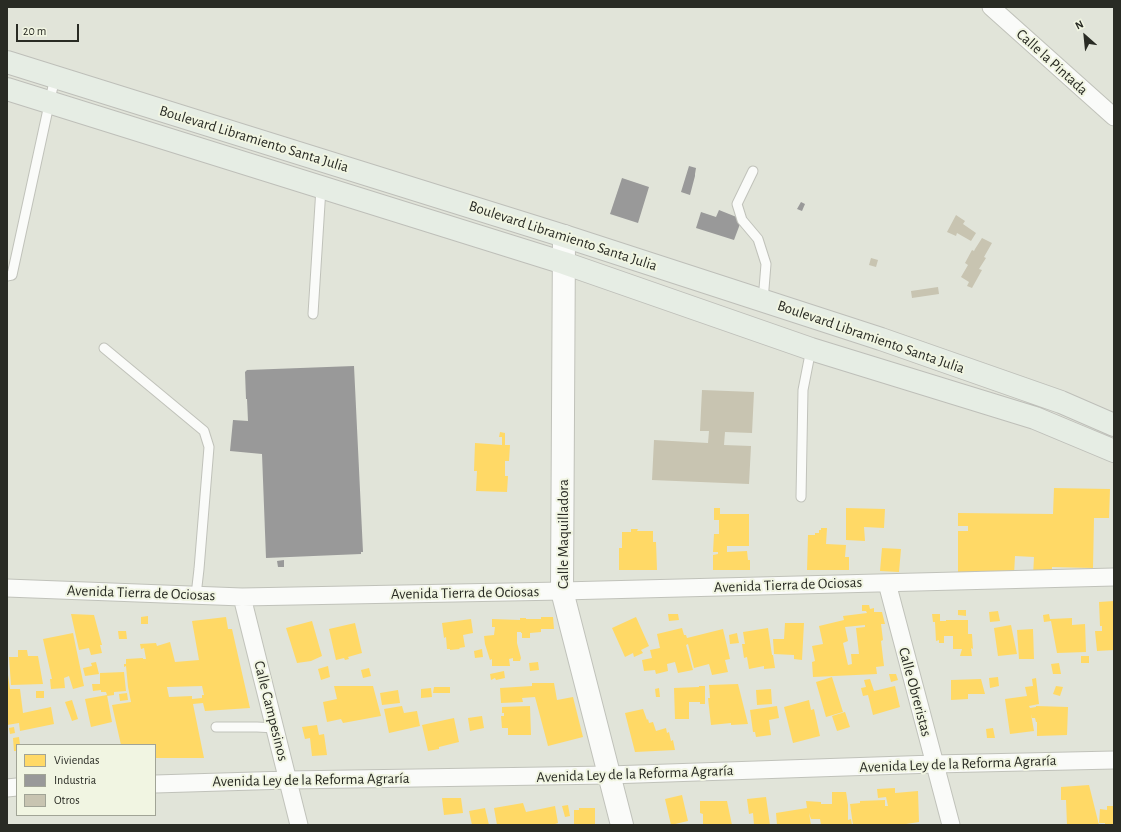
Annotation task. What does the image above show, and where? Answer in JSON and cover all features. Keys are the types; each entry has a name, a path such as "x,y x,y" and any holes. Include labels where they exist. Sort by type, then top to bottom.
{"main road":[{"name":"Boulevard Libramiento Santa Julia","path":"7,62 564,236 881,339 1061,402 1114,425"},
{"name":"Boulevard Libramiento Santa Julia","path":"7,89 564,263 811,349 1036,418 1114,451"}],"street":[{"name":"Calle la Pintada","path":"991,7 1112,110"},
{"name":"Calle Maquilladora","path":"564,236 562,591 622,825"},
{"name":"Avenida Tierra de Ociosas","path":"7,588 242,597 562,591 1114,577"},
{"name":"Calle Obreristas","path":"887,583 951,825"},
{"name":"Calle Campesinos","path":"242,597 299,825"},
{"name":"Avenida Ley de la Reforma Agraría","path":"156,784 288,780 609,775 934,764 1114,760"}],"lane":[{"path":"7,276 12,275 55,77"},
{"path":"753,171 737,204 742,220 758,239 766,264 763,301"},
{"path":"313,314 321,187"},
{"path":"104,348 204,431 209,447 196,595"},
{"path":"801,497 803,390 811,349"},
{"path":"216,727 275,728"}],"building: Viviendas":[{"path":"500,432 505,433 505,445 510,445 509,461 505,461 505,476 508,476 507,492 476,491 477,471 474,471 475,443 502,445 502,437 499,437"},
{"path":"1054,488 1110,489 1109,518 1094,518 1093,568 1052,567 1052,574 1033,576 1034,557 1015,556 1014,575 958,575 958,531 968,531 968,526 958,526 958,513 1053,514"},
{"path":"714,508 720,508 720,514 749,514 749,546 727,546 727,552 747,551 748,560 750,560 750,570 713,570 713,555 718,554 718,552 713,552 714,534 719,534 719,520 714,520"},
{"path":"846,508 885,509 884,528 864,527 865,541 846,540"},
{"path":"821,528 827,528 826,544 846,545 845,557 849,557 849,570 807,570 808,535 815,535 815,533 819,533"},
{"path":"631,529 638,529 637,531 653,531 653,542 656,542 657,570 619,570 619,548 622,548 622,532 631,532"},
{"path":"882,548 901,549 899,572 880,571"},
{"path":"1114,601 1114,650 1097,651 1095,631 1102,631 1102,626 1100,626 1099,602"},
{"path":"862,605 869,605 870,609 874,608 874,612 882,612 885,624 881,624 883,640 881,641 884,666 876,667 877,674 813,677 812,662 815,661 812,646 823,644 819,626 844,620 843,616 867,613 866,611 862,611","holes":["865,625 865,627 856,628 859,654 851,654 852,664 848,665 843,643 848,641 845,627"]},
{"path":"958,610 966,610 966,616 958,615"},
{"path":"998,611 1000,621 990,622 989,612"},
{"path":"71,614 94,615 102,645 100,645 102,653 91,655 89,648 79,650"},
{"path":"668,614 678,614 679,620 669,621"},
{"path":"932,614 940,614 940,621 968,620 968,634 972,634 972,656 960,656 962,649 953,649 953,636 944,636 944,643 939,643 939,640 936,641 935,622 933,622"},
{"path":"1049,614 1050,619 1072,618 1072,625 1085,624 1086,652 1057,653 1051,621 1044,622 1043,615"},
{"path":"148,616 148,624 141,624 141,617"},
{"path":"226,617 228,629 232,629 250,708 205,711 203,703 193,704 204,758 156,758 156,744 121,744 112,705 131,702 126,666 124,667 124,664 126,664 126,659 146,659 144,648 141,649 140,644 156,643 157,646 170,642 175,662 199,660 192,621","holes":["202,686 204,695 202,695 202,698 192,699 192,696 169,697 167,687"]},
{"path":"541,617 553,617 554,629 541,629 541,632 530,633 530,638 522,638 522,633 517,632 517,643 521,658 520,661 513,661 513,658 509,659 510,666 492,666 492,659 490,660 484,636 494,635 495,627 492,627 492,619 520,620 520,618 541,619"},
{"path":"636,617 649,646 641,650 643,653 634,657 633,653 625,657 612,628"},
{"path":"471,619 473,633 463,635 465,647 459,648 460,649 447,649 446,637 444,638 442,623"},
{"path":"312,621 322,656 311,661 297,663 286,628"},
{"path":"355,623 362,653 348,657 349,659 345,660 344,658 336,660 329,629"},
{"path":"785,623 804,623 802,660 794,659 794,655 774,654 773,639 784,639"},
{"path":"1011,625 1017,654 998,656 994,628"},
{"path":"682,628 684,635 686,635 687,638 723,629 730,659 725,660 728,672 712,675 709,664 694,668 688,644 686,645 693,670 678,673 675,662 667,664 668,671 656,674 655,670 644,671 642,660 652,658 650,650 660,648 657,634"},
{"path":"768,628 775,668 764,669 764,666 749,669 747,657 744,658 742,644 745,644 743,632"},
{"path":"1033,629 1034,659 1019,659 1017,630"},
{"path":"118,631 126,631 127,639 119,639"},
{"path":"73,633 84,686 73,689 69,676 64,678 65,688 51,689 50,679 52,679 43,639"},
{"path":"737,633 739,643 730,644 729,635"},
{"path":"482,649 483,657 475,658 474,651"},
{"path":"18,650 27,650 28,656 38,656 43,684 11,685 9,657 18,657"},
{"path":"1081,656 1089,656 1089,663 1081,663"},
{"path":"96,662 99,674 85,676 83,668 92,666 91,663"},
{"path":"538,662 539,670 530,671 529,663"},
{"path":"1059,663 1061,674 1053,674 1051,664"},
{"path":"328,666 330,677 321,680 318,669"},
{"path":"369,668 371,676 363,678 361,670"},
{"path":"504,671 505,678 496,680 495,678 491,680 490,674"},
{"path":"124,672 126,691 114,692 114,695 107,696 112,722 91,727 85,699 107,695 106,692 101,692 101,690 93,691 92,684 100,684 100,673"},
{"path":"889,674 896,674 898,680 891,682"},
{"path":"7,675 10,689 20,689 23,713 51,707 54,724 20,731 19,723 7,725"},
{"path":"832,677 843,712 826,717 816,682"},
{"path":"998,677 999,686 990,688 989,678"},
{"path":"1036,678 1039,704 1029,706 1030,708 1036,706 1068,707 1067,735 1037,736 1037,722 1035,718 1032,718 1031,714 1034,731 1010,734 1005,699 1027,696 1025,687 1033,686 1032,679"},
{"path":"870,679 874,691 895,686 900,707 873,715 868,695 863,696 861,688 866,687 864,680"},
{"path":"981,679 985,694 968,694 968,699 951,700 951,680"},
{"path":"532,683 554,683 557,700 573,697 583,737 548,746 535,697 522,698 523,702 501,703 500,688 532,686"},
{"path":"738,684 748,724 731,725 731,723 711,725 708,698 710,698 709,685"},
{"path":"334,686 373,686 381,716 343,723 341,719 327,722 323,702 337,699"},
{"path":"705,686 705,704 700,704 700,702 689,702 689,719 675,719 674,688"},
{"path":"1056,686 1063,687 1060,696 1053,694"},
{"path":"434,687 450,687 450,693 433,693"},
{"path":"431,688 432,697 421,698 421,689"},
{"path":"659,688 660,697 656,697 655,689"},
{"path":"771,689 772,704 757,705 756,690"},
{"path":"398,690 400,703 382,705 380,693"},
{"path":"36,691 44,691 44,698 36,698"},
{"path":"127,693 128,700 120,701 119,694"},
{"path":"72,700 78,719 72,721 65,702"},
{"path":"809,700 811,710 814,709 820,736 793,743 784,707"},
{"path":"402,706 404,713 417,711 420,726 389,733 384,709"},
{"path":"530,706 531,735 508,735 508,728 502,728 501,716 504,716 504,713 502,713 502,707"},
{"path":"777,706 779,718 769,720 771,735 756,737 755,732 753,732 750,710"},
{"path":"643,709 647,720 648,719 649,723 653,722 656,731 666,728 667,733 669,732 671,741 673,740 675,750 635,752 625,713"},
{"path":"845,712 850,727 837,731 832,716"},
{"path":"482,716 484,728 470,731 468,718"},
{"path":"454,718 459,742 428,751 422,725"},
{"path":"317,725 319,735 324,734 327,755 312,756 310,738 305,739 302,727"},
{"path":"14,727 15,733 10,734 9,728"},
{"path":"993,728 995,738 987,738 986,729"},
{"path":"19,737 20,744 16,744 16,751 14,751 13,738"},
{"path":"1089,785 1099,825 1067,825 1066,800 1061,800 1061,787"},
{"path":"895,788 895,793 918,791 919,822 906,825 853,825 850,804 860,803 860,801 885,800 885,806 888,806 886,797 878,798 877,789"},
{"path":"832,792 846,792 848,820 851,819 852,825 821,825 820,819 811,819 809,813 811,825 777,825 776,813 807,808 806,801 821,802 821,804 832,804"},
{"path":"682,795 688,821 671,825 665,799"},
{"path":"766,797 770,825 754,825 753,813 749,814 747,799"},
{"path":"442,798 461,798 463,813 444,815"},
{"path":"700,801 727,801 732,825 703,825 703,814 700,813"},
{"path":"523,803 526,812 555,806 558,823 555,825 497,825 494,808"},
{"path":"568,805 570,816 565,817 562,806"},
{"path":"1107,806 1114,806 1114,825 1099,823 1100,809 1107,810"},
{"path":"485,808 489,825 472,825 469,811"},
{"path":"579,808 595,808 595,825 574,825 574,810 579,810"}],"building: Industria":[{"path":"689,166 696,168 690,195 681,192"},
{"path":"622,178 649,187 638,223 610,214"},
{"path":"801,202 805,204 802,211 797,209"},
{"path":"719,210 744,220 740,224 734,240 696,228 701,212 716,217"},
{"path":"354,366 363,552 361,552 361,554 266,558 262,454 230,451 233,420 248,421 245,372 247,370"},
{"path":"284,560 284,567 278,567 277,561"}],"building: Otros":[{"path":"956,215 965,221 963,224 976,233 971,241 957,233 956,236 947,232"},
{"path":"982,238 992,243 984,257 986,258 979,269 982,270 972,288 967,286 969,282 961,277 968,265 965,263 972,250 974,251"},
{"path":"871,258 878,260 876,267 869,265"},
{"path":"938,287 939,294 912,298 911,291"},
{"path":"702,390 754,392 752,433 725,432 724,445 751,446 749,484 652,480 654,440 708,443 709,431 700,431"}]}
